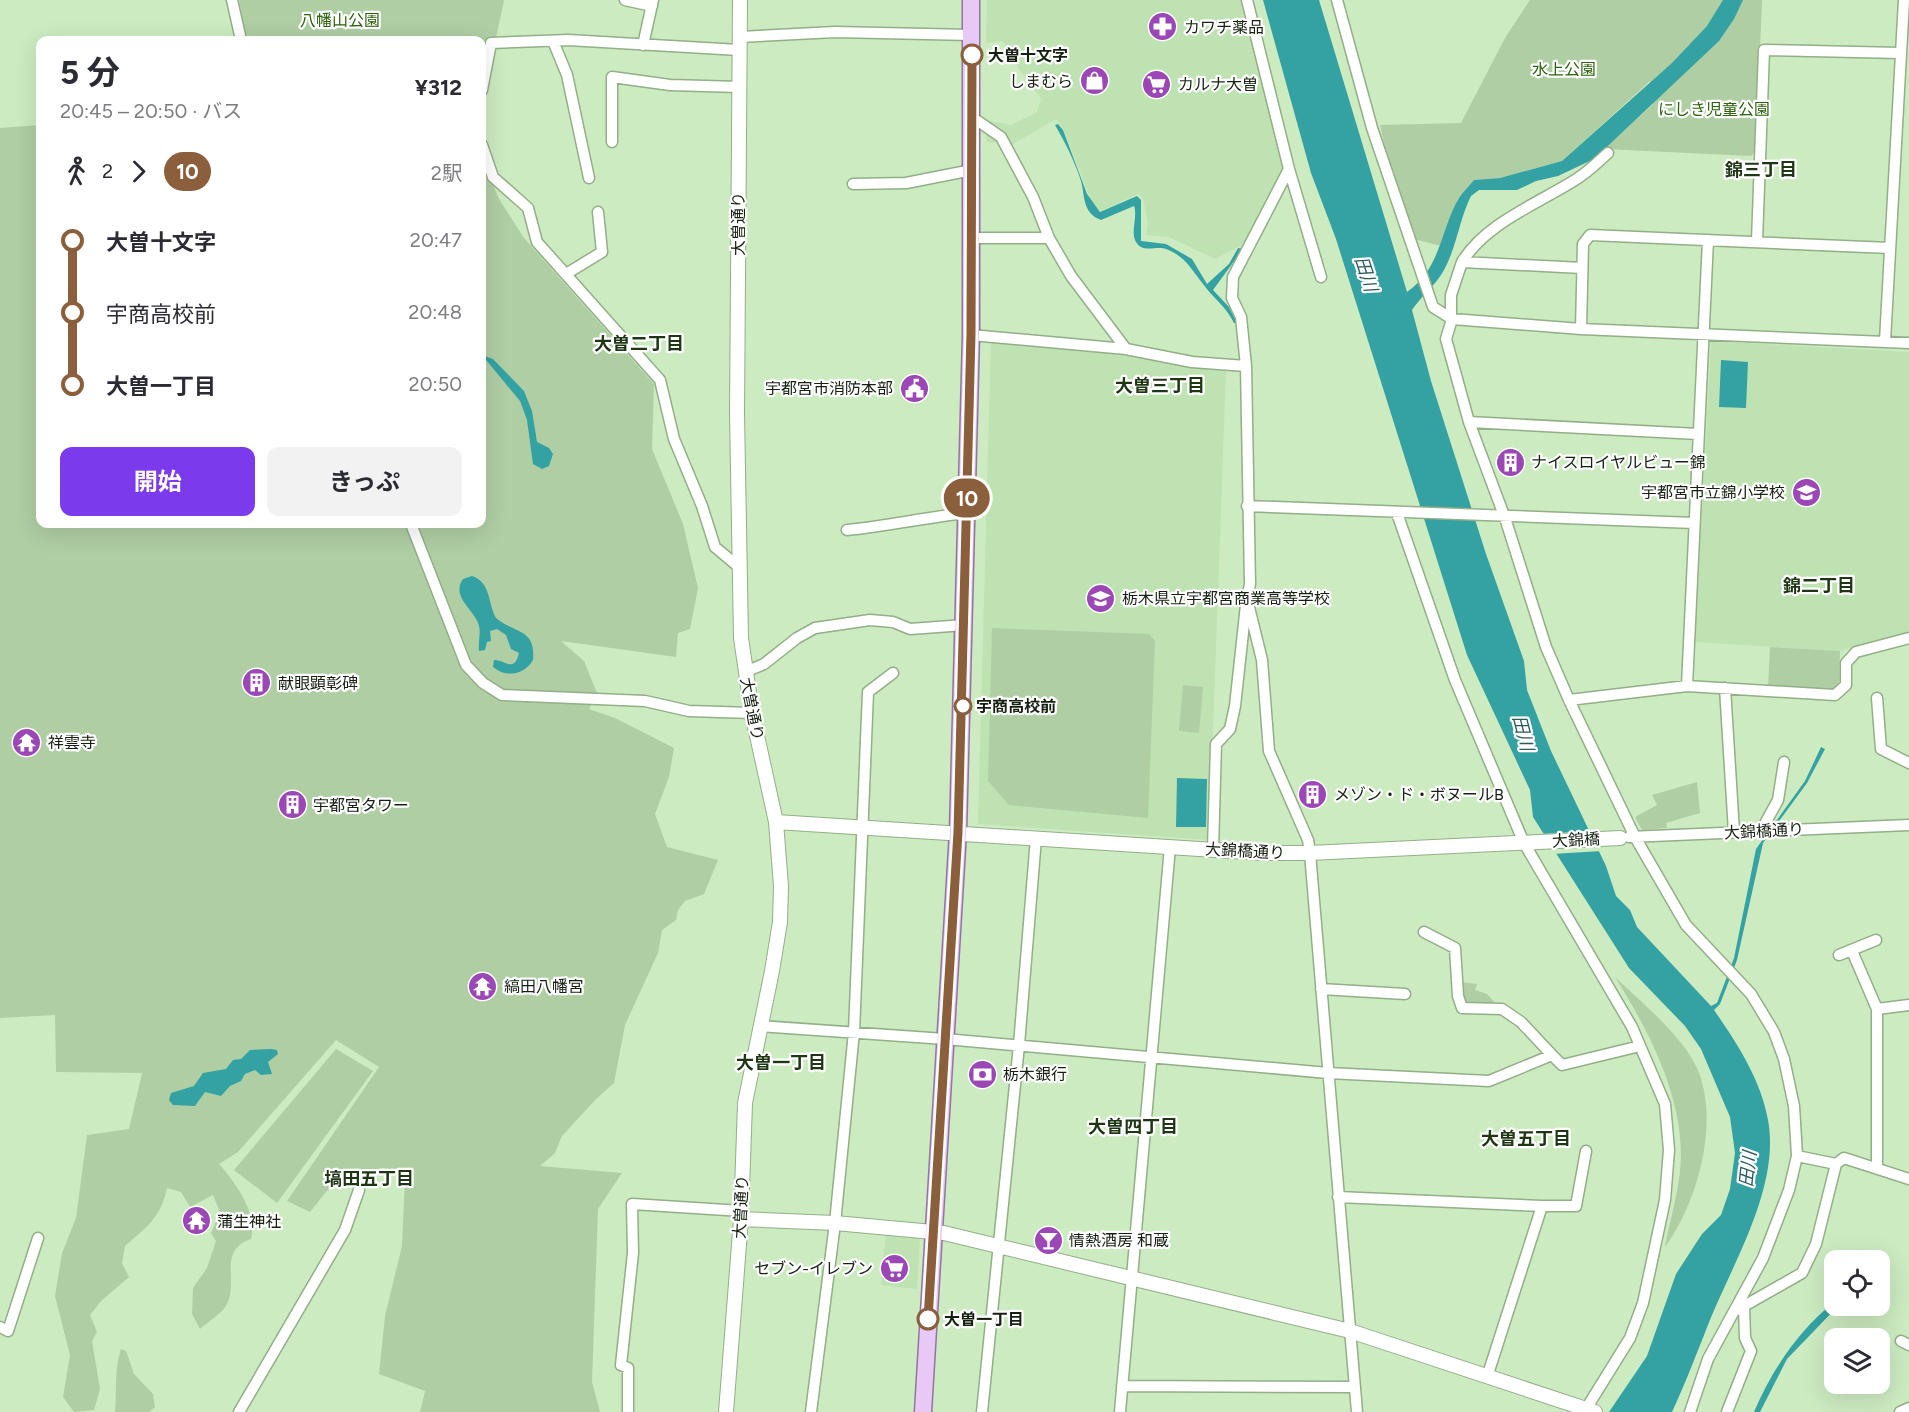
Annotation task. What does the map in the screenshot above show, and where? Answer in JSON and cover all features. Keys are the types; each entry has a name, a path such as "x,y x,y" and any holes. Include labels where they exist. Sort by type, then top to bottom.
{"main road":[{"path":"923,1412 958,832 971,334 971,0"}],"street":[{"path":"232,0 240,36"},
{"path":"625,0 652,3 643,45"},
{"name":"大曽通り","path":"726,1412 742,1214 745,1103 780,922 781,885 776,822 745,672 740,568 737,413 741,0"},
{"path":"1247,0 1290,169 1321,277"},
{"path":"1337,0 1372,128 1433,307 1451,319 1581,329 1909,343"},
{"path":"1885,341 1904,0"},
{"path":"486,69 491,43 553,41 643,45 740,43 835,32 971,35"},
{"path":"553,41 567,75 589,178"},
{"path":"1756,241 1764,50 1900,53"},
{"path":"612,142 612,77 670,85 739,87"},
{"path":"972,117 1001,137 1033,197 1049,238 1071,276 1126,349"},
{"path":"1608,153 1578,179 1528,207 1472,246 1462,262 1451,295 1451,319 1446,339 1469,422 1500,518 1546,647 1569,700 1635,837 1686,925 1751,994 1774,1032 1784,1059 1794,1106 1797,1156 1789,1190 1763,1258 1740,1308 1708,1359 1690,1412"},
{"path":"486,157 493,177 528,208 537,242 660,380 674,439 702,506 716,547 740,568"},
{"path":"1213,850 1216,744 1230,729 1235,706 1250,584 1246,366 1241,317 1232,298 1233,277 1290,169"},
{"path":"853,184 906,183 972,170"},
{"path":"566,274 602,252 598,212"},
{"path":"1581,329 1582,244 1590,235 1890,248"},
{"path":"971,237 1049,238"},
{"path":"1687,686 1708,240"},
{"path":"1462,262 1582,268"},
{"path":"971,334 1126,349 1192,362 1246,366"},
{"path":"1469,422 1698,434"},
{"path":"1247,506 1500,518 1694,524"},
{"path":"847,530 897,525 924,517 967,513"},
{"path":"628,1412 628,1368 621,1365 633,1253 632,1204 933,1231 1131,1276 1350,1331 1488,1374 1591,1411 1630,1338 1643,1303 1665,1200 1669,1150 1665,1104 1632,1027 1528,843 1455,680 1397,513"},
{"path":"413,528 466,665 483,684 502,695 645,701 689,711 752,712"},
{"path":"1247,599 1262,660 1269,751 1308,840 1310,853 1357,1412"},
{"path":"745,672 764,664 797,638 815,628 870,620 893,622 910,629 965,625"},
{"path":"1569,700 1687,686 1835,695 1845,685 1846,663 1856,652 1909,638"},
{"path":"811,1412 835,1223 854,1032 864,827 867,692 893,673"},
{"path":"1725,688 1734,832"},
{"path":"1876,698 1881,749 1909,763"},
{"path":"1761,831 1778,800 1784,762"},
{"name":"大錦橋通り","path":"776,822 1213,850 1310,853 1528,843"},
{"name":"大錦橋通り","path":"1620,838 1909,825"},
{"path":"982,1412 1019,1045 1036,838"},
{"name":"大錦橋","path":"1528,843 1620,838"},
{"path":"1120,1412 1170,847"},
{"path":"1424,932 1455,948 1461,1008 1502,1009 1521,1022 1562,1065 1640,1046"},
{"path":"1839,955 1876,940"},
{"path":"1852,951 1876,1009 1877,1169"},
{"path":"1321,989 1405,994"},
{"path":"1876,1009 1909,1005"},
{"path":"760,1026 945,1039 1328,1072 1489,1081 1552,1054"},
{"path":"1338,1197 1576,1206 1586,1151"},
{"path":"1797,1156 1836,1164"},
{"path":"1740,1308 1802,1273 1816,1245 1836,1164 1844,1158 1909,1179"},
{"path":"239,1412 345,1230 359,1190"},
{"path":"1488,1374 1542,1206"},
{"path":"0,1327 8,1331 38,1238"},
{"path":"1727,1412 1751,1351 1745,1338 1740,1308"},
{"path":"1122,1386 1355,1387"},
{"path":"1900,1412 1909,1408"}],"shaded area":[{"path":"987,0 1240,0 1285,169 1248,242 1215,259 1169,237 1146,235 1148,223 1143,199 1138,194 1101,211 1091,201 1063,128 1056,119 1013,144 987,142 986,120 1011,125 1037,112 1041,99 1013,61 1003,41 986,43"},
{"name":"栃木県立宇都宮商業高等学校","path":"991,340 1121,352 1172,364 1226,371 1209,840 978,824"},
{"name":"宇都宮市立錦小学校","path":"1711,341 1909,352 1909,632 1840,651 1695,642"},
{"path":"886,1233 920,1236 917,1289 881,1285"}],"green space":[{"name":"八幡山公園","path":"239,0 504,1 486,84 486,36 245,36"},
{"name":"水上公園","path":"1530,0 1762,0 1756,151 1751,156 1604,149 1653,104 1650,81 1562,161 1500,178 1474,180 1458,199 1441,246 1414,239 1386,152 1380,125 1461,123 1505,38"},
{"path":"36,125 36,528 486,528 486,168 499,199 524,238 654,384 652,449 683,524 698,588 690,629 678,633 676,657 561,641 584,661 597,693 589,709 615,718 674,748 669,777 655,814 667,847 718,860 704,894 685,901 678,910 676,920 662,930 658,953 625,1025 614,1083 562,1136 555,1153 540,1166 622,1173 598,1209 592,1382 600,1412 420,1412 425,1391 379,1374 385,1316 402,1246 405,1178 384,1168 337,1178 310,1212 287,1201 379,1067 336,1040 238,1152 219,1164 244,1198 252,1229 251,1239 241,1244 232,1259 230,1295 225,1307 200,1329 192,1314 193,1288 207,1268 216,1241 211,1233 220,1212 213,1195 190,1207 181,1192 167,1188 157,1214 125,1246 122,1263 129,1277 101,1301 90,1315 97,1332 92,1341 100,1389 94,1410 74,1412 63,1397 70,1355 55,1296 62,1253 76,1218 87,1135 129,1129 142,1073 56,1072 55,1015 0,1018 0,128"},
{"path":"992,628 1149,634 1155,641 1148,818 1009,805 988,781"},
{"path":"1770,647 1840,651 1839,684 1834,691 1768,688"},
{"path":"1183,685 1203,687 1199,733 1179,731"},
{"path":"1697,782 1700,813 1666,823 1667,828 1642,830 1635,817 1657,805 1652,795"},
{"path":"1615,977 1659,1018 1688,1052 1703,1085 1706,1133 1702,1158 1687,1207 1677,1229 1665,1247 1679,1179 1681,1153 1679,1126 1665,1073 1642,1023"},
{"path":"1461,982 1477,984 1475,990 1487,994 1495,1003 1471,1004 1464,1001 1460,993"},
{"path":"336,1049 373,1071 277,1203 234,1170"},
{"path":"121,1349 126,1351 134,1374 153,1394 155,1407 149,1412 115,1412 117,1372"}],"water":[{"name":"田川","path":"1263,0 1319,0 1407,292 1427,272 1434,260 1453,210 1474,180 1500,178 1562,161 1672,63 1707,26 1723,0 1743,0 1734,19 1719,41 1594,159 1558,176 1536,181 1517,190 1479,190 1471,196 1444,270 1412,310 1431,381 1486,554 1524,661 1527,690 1551,751 1606,866 1616,896 1630,910 1637,927 1711,1006 1717,1003 1734,958 1756,849 1805,781 1821,747 1825,749 1807,783 1763,843 1737,960 1720,1004 1714,1010 1754,1076 1765,1105 1770,1144 1768,1169 1754,1220 1672,1412 1609,1412 1647,1356 1676,1274 1702,1234 1721,1215 1730,1189 1735,1153 1730,1117 1701,1049 1685,1026 1629,968 1533,817 1530,790 1467,655 1336,239 1311,173"},
{"path":"1058,124 1063,130 1087,194 1100,212 1137,196 1141,200 1141,241 1166,244 1192,259 1207,284 1229,264 1238,248 1243,249 1213,290 1229,307 1237,323 1234,323 1178,255 1162,248 1139,246 1134,238 1134,206 1101,220 1090,213 1085,203 1076,167 1055,125"},
{"path":"486,356 493,359 524,391 532,411 537,442 549,448 553,454 549,466 542,469 533,464 527,420 520,401 486,360"},
{"path":"1721,360 1748,362 1746,408 1719,407"},
{"path":"472,576 483,583 486,588 496,618 523,633 531,642 533,660 520,672 503,673 493,667 494,660 508,664 514,663 519,653 511,649 506,635 497,629 490,631 491,641 487,642 485,650 479,651 479,626 460,592 463,579"},
{"path":"1177,778 1207,779 1206,827 1176,827"},
{"path":"250,1050 277,1050 278,1054 268,1062 272,1074 261,1075 255,1070 245,1074 241,1081 230,1086 221,1096 205,1092 195,1106 173,1105 169,1100 171,1093 194,1086 203,1073 226,1069 233,1060 241,1059"},
{"path":"1824,1310 1824,1316 1828,1316 1787,1359 1760,1412 1754,1412 1787,1352"}],"pier":[{"path":"1593,831 1602,851 1552,854 1540,834"}],"bus line":[{"name":"10","path":"928,1319 958,832 971,334 972,55"}],"place":[{"name":"カワチ薬品","path":"1163,27"},
{"name":"大曽十文字","path":"972,55"},
{"name":"しまむら","path":"1094,81"},
{"name":"カルナ大曽","path":"1157,84"},
{"name":"宇都宮市消防本部","path":"914,388"},
{"name":"ナイスロイヤルビュー錦","path":"1510,462"},
{"name":"宇都宮市立錦小学校","path":"1806,492"},
{"name":"栃木県立宇都宮商業高等学校","path":"1101,598"},
{"name":"献眼顕彰碑","path":"257,683"},
{"name":"宇商高校前","path":"963,706"},
{"name":"祥雲寺","path":"27,742"},
{"name":"メゾン・ド・ボヌールB","path":"1313,794"},
{"name":"宇都宮タワー","path":"292,805"},
{"name":"縞田八幡宮","path":"483,986"},
{"name":"栃木銀行","path":"982,1074"},
{"name":"蒲生神社","path":"196,1221"},
{"name":"情熱酒房 和蔵","path":"1048,1240"},
{"name":"セブン-イレブン","path":"894,1268"},
{"name":"大曽一丁目","path":"928,1319"}],"district":[{"name":"錦三丁目","path":"1761,170"},
{"name":"大曽二丁目","path":"639,344"},
{"name":"大曽三丁目","path":"1160,386"},
{"name":"錦二丁目","path":"1819,586"},
{"name":"大曽一丁目","path":"781,1063"},
{"name":"大曽四丁目","path":"1133,1127"},
{"name":"大曽五丁目","path":"1526,1139"},
{"name":"塙田五丁目","path":"369,1179"}],"park label":[{"name":"にしき児童公園","path":"1714,109"}]}
